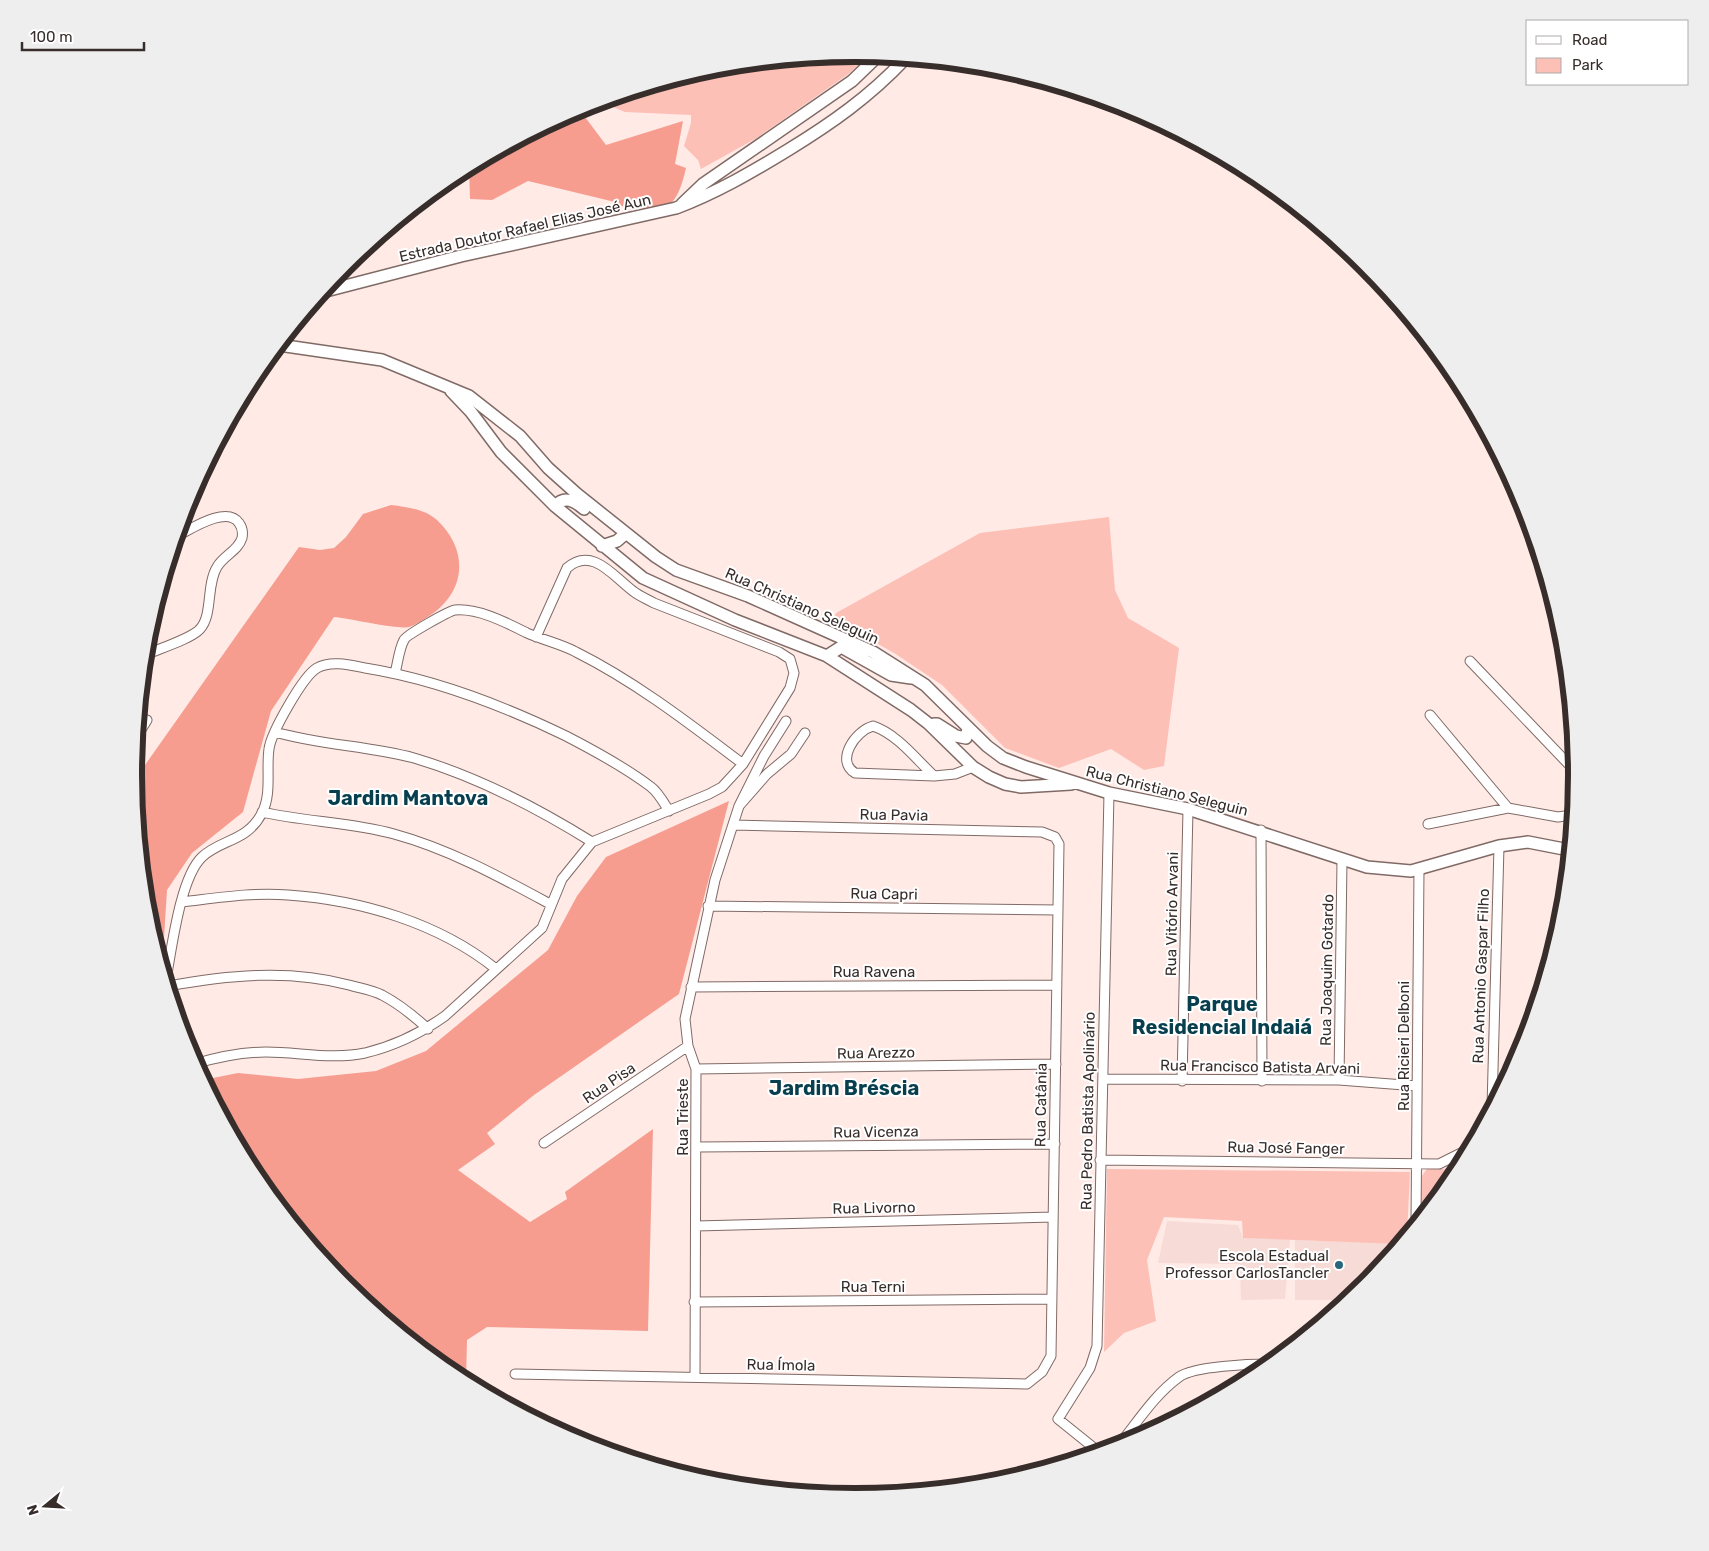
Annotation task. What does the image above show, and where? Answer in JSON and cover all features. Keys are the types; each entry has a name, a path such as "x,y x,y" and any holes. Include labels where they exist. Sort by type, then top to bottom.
{"main road":[{"name":"Estrada Doutor Rafael Elias José Aun","path":"676,208 703,184 852,81 871,63"},
{"name":"Estrada Doutor Rafael Elias José Aun","path":"333,289 480,252 676,208 710,195 831,123 873,91 900,64"},
{"name":"Rua Christiano Seleguin","path":"285,346 382,360 444,384 468,396 493,413 520,436 548,468 625,534 676,570 748,596 857,643 925,686 968,728 1003,758 1075,783 1110,793 1188,808 1261,830 1342,860 1391,871 1411,871 1499,846 1528,842 1563,849"},
{"path":"444,384 471,412 501,452 555,506 642,578 672,593 826,656 876,686 930,724 972,767 989,778 1021,787 1075,783"},
{"path":"555,506 559,501 575,501 588,512 600,513"},
{"path":"602,546 617,541 625,534"},
{"path":"826,656 842,647 891,675 915,679"},
{"path":"930,724 937,724 961,739 966,738 968,728"}],"street":[{"path":"153,651 199,630 205,622 208,595 217,566 233,552 242,537 242,530 238,521 228,515 218,516 184,532"},
{"path":"202,1062 238,1054 264,1052 321,1056 365,1053 395,1044 428,1028 445,1016 542,928 550,904 562,879 592,842 722,787 743,764 790,688 794,673 790,659 779,652 654,603 634,592 595,561 585,559 575,561 567,568 536,636"},
{"path":"395,673 404,638 435,622 443,614 454,610 466,610 494,619 576,652 630,684 697,729 743,764"},
{"path":"1470,661 1567,763"},
{"path":"168,968 182,902 193,867 204,856 242,835 262,812 268,785 269,747 275,732 306,677 316,669 326,665 341,664 395,673 513,710 595,751 652,788 669,811"},
{"path":"1430,715 1508,808"},
{"path":"143,726 147,720"},
{"name":"Rua Trieste","path":"695,1377 696,1069 688,1046 685,1019 708,906 732,825 739,806 764,756 786,721"},
{"path":"934,776 881,729 873,726 861,732 846,755 848,769 855,774 934,776 955,774 972,767"},
{"path":"275,732 412,758 459,774 536,808 592,842"},
{"name":"Rua Trieste","path":"739,806 767,774 791,754 805,733"},
{"path":"911,754 914,762 911,775"},
{"name":"Rua Pedro Batista Apolinário","path":"1093,1447 1058,1419 1090,1368 1097,1346 1110,793"},
{"name":"Rua Vitório Arvani","path":"1182,1081 1188,808"},
{"path":"1428,824 1508,808 1558,817 1566,816"},
{"path":"262,812 356,826 433,846 550,904"},
{"name":"Rua Pavia","path":"732,825 1009,830 1042,832 1055,837"},
{"path":"1261,830 1262,1081"},
{"name":"Rua Catânia","path":"1042,1372 1051,1356 1059,844 1055,837"},
{"name":"Rua Antonio Gaspar Filho","path":"1492,1094 1499,846"},
{"name":"Rua Joaquim Gotardo","path":"1339,1080 1342,860"},
{"name":"Rua Ricieri Delboni","path":"1416,1215 1419,869"},
{"path":"182,902 248,896 287,895 330,900 374,909 418,924 473,950 496,969"},
{"name":"Rua Capri","path":"708,906 1058,910"},
{"path":"173,985 214,978 249,975 325,979 380,994 411,1014 428,1028"},
{"name":"Rua Ravena","path":"691,987 1057,985"},
{"name":"Rua Pisa","path":"544,1143 688,1046"},
{"name":"Rua Arezzo","path":"696,1069 1056,1064"},
{"name":"Rua Francisco Batista Arvani","path":"1102,1079 1182,1081 1339,1080 1417,1086"},
{"name":"Rua Vicenza","path":"697,1147 1054,1144"},
{"name":"Rua José Fanger","path":"1100,1160 1438,1164 1458,1154"},
{"name":"Rua Livorno","path":"696,1226 1053,1217"},
{"name":"Rua Terni","path":"694,1302 1052,1299"},
{"path":"1128,1434 1156,1398 1180,1376 1226,1366 1256,1365"},
{"name":"Rua Ímola","path":"515,1374 1027,1384 1042,1372"}],"shaded area":[{"path":"584,116 606,145 683,121 675,164 686,168 676,197 669,205 662,209 652,210 613,205 615,202 528,181 492,200 470,199 469,176 539,136"},
{"path":"391,505 415,509 432,516 448,532 455,546 459,559 456,585 449,597 439,608 409,627 395,627 334,617 271,711 243,812 192,853 167,890 162,944 155,915 148,869 143,822 142,769 299,547 320,550 334,548 346,537 363,514"},
{"path":"729,801 679,994 534,1095 487,1133 495,1144 458,1170 530,1222 567,1199 565,1192 653,1129 648,1331 487,1327 467,1340 466,1373 420,1341 384,1312 318,1246 262,1172 237,1132 210,1079 238,1073 298,1079 376,1071 426,1051 548,950 577,896 606,857"},
{"path":"1167,1221 1238,1225 1243,1238 1290,1239 1285,1299 1241,1300 1240,1264 1158,1263"},
{"name":"Escola Estadual Professor CarlosTancler","path":"1295,1240 1394,1243 1338,1300 1295,1300"}],"green space":[{"path":"862,62 847,75 755,139 701,169 698,160 684,146 691,123 691,115 625,112 610,106 670,87 715,76 808,64"},
{"path":"1109,517 1115,590 1128,618 1179,648 1164,766 1144,770 1111,749 1059,768 1005,748 942,685 894,653 833,619 836,613 980,533"},
{"path":"1452,1165 1421,1209 1421,1177 1427,1169 1445,1169"},
{"path":"1107,1169 1410,1172 1407,1226 1393,1244 1243,1238 1242,1221 1164,1217 1147,1260 1156,1321 1124,1333 1104,1352"}],"place":[{"name":"Escola Estadual Professor CarlosTancler","path":"1339,1265"}],"district":[{"name":"Jardim Mantova","path":"408,798"},
{"name":"Parque Residencial Indaiá","path":"1222,1016"},
{"name":"Jardim Bréscia","path":"844,1088"}]}
